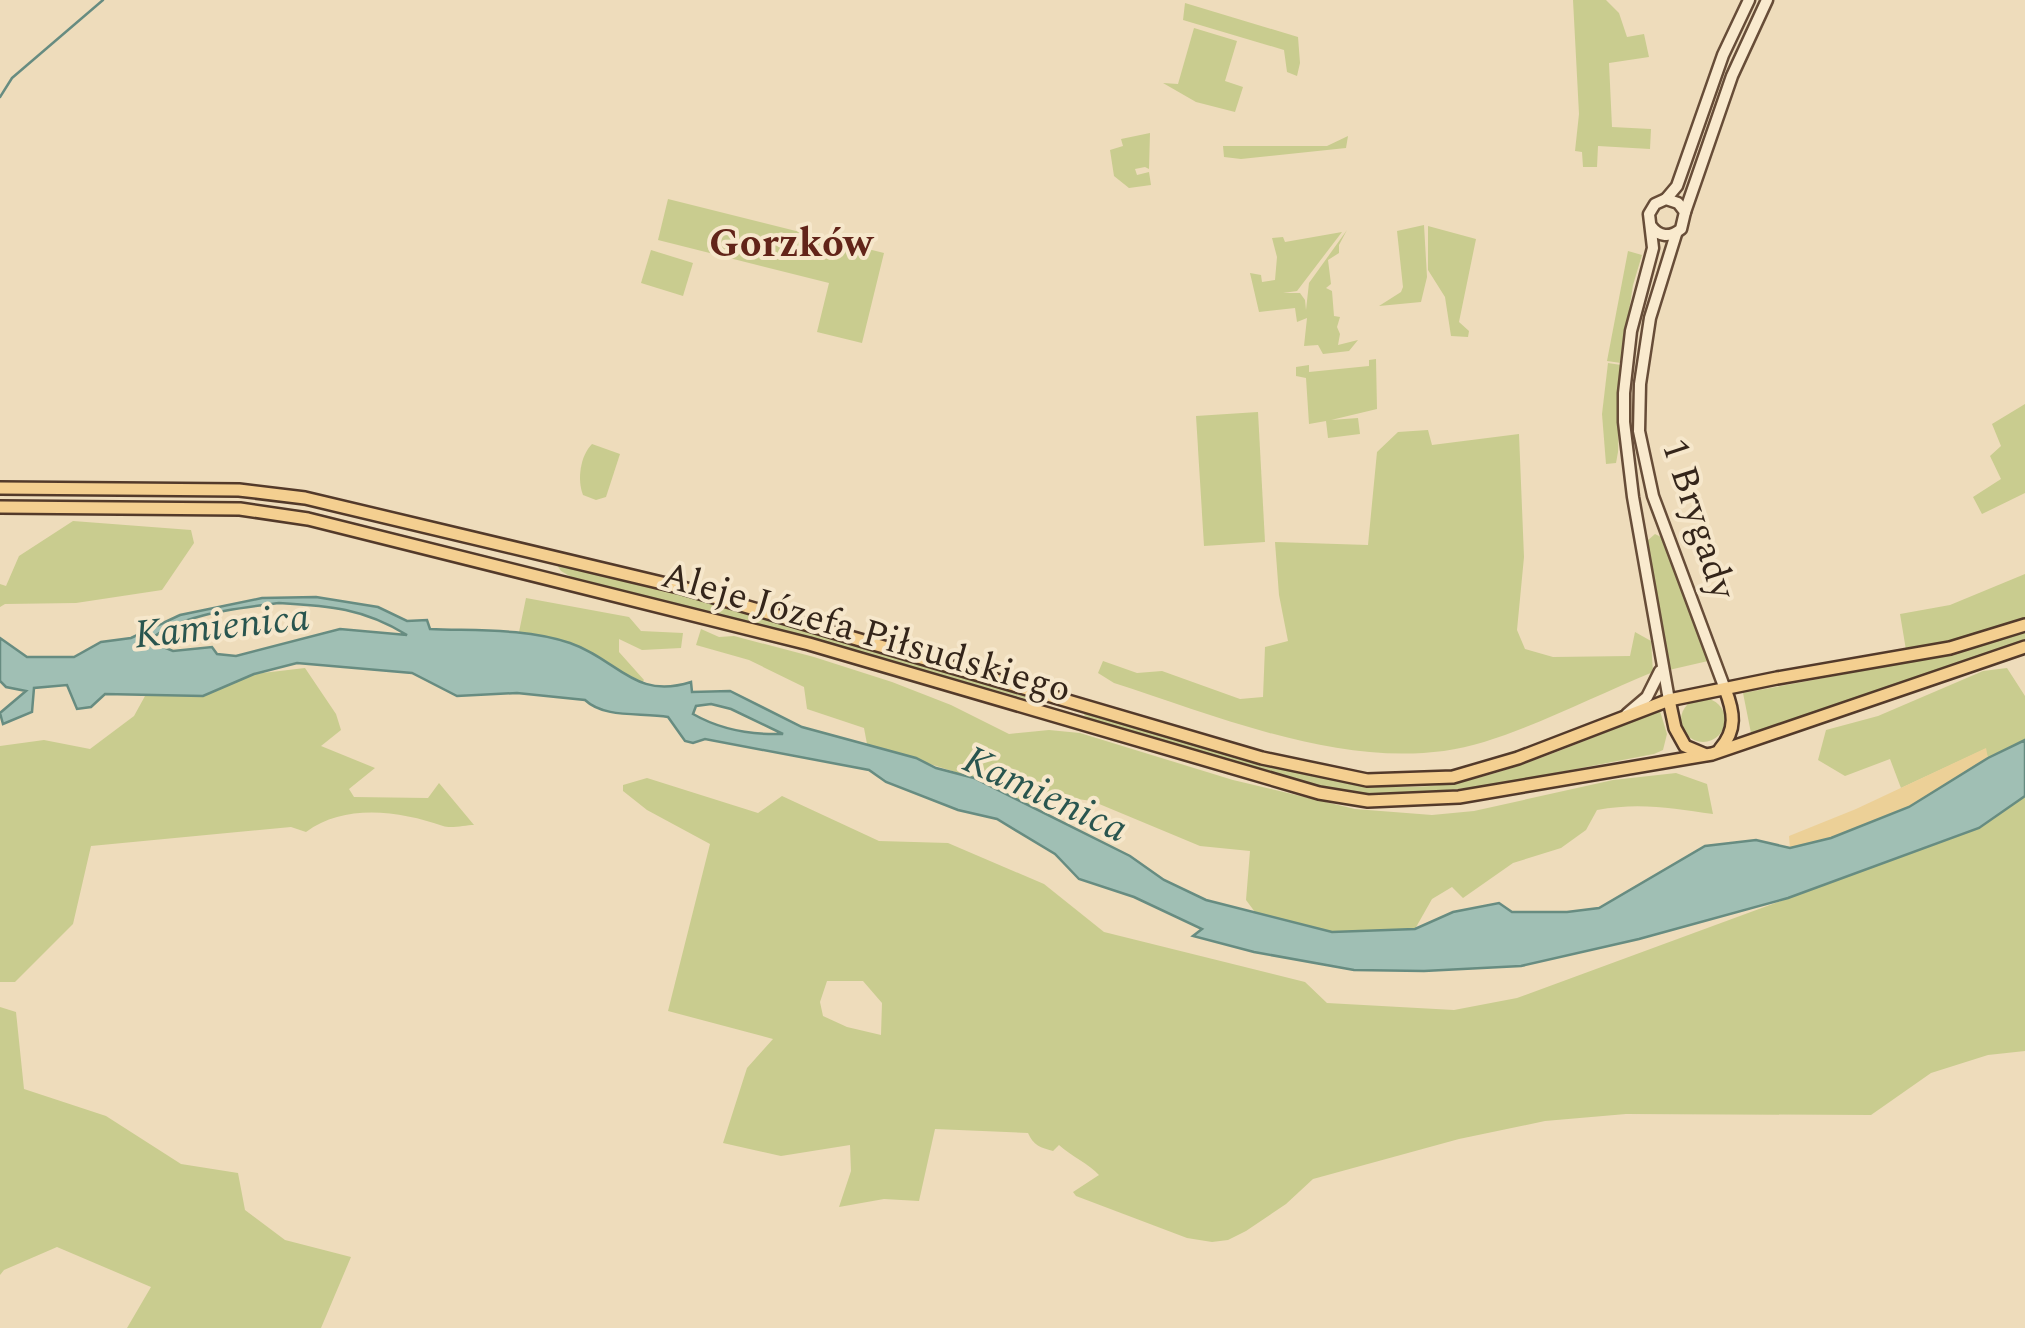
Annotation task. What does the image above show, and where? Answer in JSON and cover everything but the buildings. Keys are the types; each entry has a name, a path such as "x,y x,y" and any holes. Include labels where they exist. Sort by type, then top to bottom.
{"main road":[{"name":"Aleje Józefa Piłsudskiego","path":"0,488 273,494 402,521 684,588 1243,752 1315,772 1367,780 1453,777 1486,769 1669,700 1950,648 2025,625"},
{"path":"120,489 120,507"},
{"name":"Aleje Józefa Piłsudskiego","path":"0,507 240,509 308,520 809,644 1319,793 1368,801 1459,797 1712,754 2025,647"},
{"path":"396,541 402,521"},
{"name":"1 Brygady","path":"1712,754 1726,743 1732,726 1724,688"},
{"path":"1669,700 1675,728 1685,746 1700,754 1712,754"}],"street":[{"path":"1749,0 1722,55 1677,186 1651,208 1651,226 1659,234 1676,233 1684,224 1684,212 1732,76 1767,0"},
{"path":"1666,199 1678,202 1684,212"},
{"name":"1 Brygady","path":"1651,226 1653,248 1631,331 1624,422 1669,700"},
{"name":"1 Brygady","path":"1676,233 1650,318 1640,384 1639,432 1644,469 1662,524 1724,688"},
{"path":"1640,534 1662,524"},
{"path":"1627,714 1647,697 1658,680 1661,660"}],"green space":[{"path":"1573,0 1606,0 1619,13 1627,37 1644,34 1649,57 1609,63 1612,127 1651,129 1650,149 1598,146 1597,167 1583,167 1582,152 1575,151 1579,114"},
{"path":"1185,3 1298,37 1297,76 1287,72 1284,50 1183,20"},
{"path":"1194,28 1237,41 1225,81 1243,87 1235,112 1196,102 1163,83 1178,84"},
{"path":"1150,133 1149,169 1135,169 1137,175 1149,172 1151,185 1129,188 1114,176 1110,150 1123,146 1121,139"},
{"path":"1348,136 1346,148 1241,159 1224,157 1223,146 1327,146"},
{"path":"668,199 884,253 862,343 817,332 829,283 658,240"},
{"path":"1424,225 1427,277 1421,302 1379,306 1403,287 1397,231"},
{"path":"1428,226 1476,239 1459,322 1469,331 1468,337 1451,336 1445,297 1428,270"},
{"path":"1347,230 1339,253 1328,260 1331,284 1326,288 1332,291 1334,316 1340,317 1338,345 1358,340 1349,351 1323,354 1318,345 1304,346 1307,318 1297,322 1295,308 1259,312 1250,273 1261,275 1262,282 1275,280 1277,257 1272,238 1283,237 1285,242 1342,232 1297,291 1283,293 1300,293 1306,310 1309,283"},
{"path":"651,250 693,263 683,296 641,283"},
{"path":"1628,251 1642,255 1633,285 1621,363 1607,361"},
{"path":"1376,359 1377,409 1331,420 1358,418 1360,434 1328,438 1326,421 1309,424 1306,378 1296,376 1296,367 1309,365 1309,372 1369,366 1369,360"},
{"path":"1608,363 1621,365 1618,452 1616,463 1606,464 1602,414"},
{"path":"2025,404 2025,493 1982,514 1973,497 2001,479 1990,456 2001,446 1992,424"},
{"path":"1258,412 1265,542 1204,546 1196,416"},
{"path":"1428,430 1432,445 1519,434 1524,557 1517,630 1525,649 1553,657 1630,656 1635,632 1651,641 1653,672 1484,742 1439,752 1392,753 1344,749 1249,727 1114,683 1098,673 1103,661 1137,673 1162,671 1240,699 1263,697 1265,647 1288,641 1275,542 1368,545 1377,452 1398,432"},
{"path":"592,444 620,454 606,497 596,500 583,495 580,482 582,461"},
{"path":"73,521 191,530 194,543 162,590 76,603 0,607 0,584 6,586 19,556"},
{"path":"1655,534 1663,538 1708,661 1669,670 1647,541"},
{"path":"555,562 696,596 1043,698 1041,703 752,622 573,578"},
{"path":"2025,574 2025,623 1907,656 1900,614 1950,605"},
{"path":"526,598 629,617 641,631 683,633 681,648 642,650 619,639 619,652 644,680 640,685 608,662 519,632"},
{"path":"701,629 719,637 734,636 814,657 892,682 1009,734 1049,730 1080,733 1233,780 1355,809 1432,815 1474,811 1613,780 1676,773 1707,784 1713,814 1641,806 1597,810 1586,830 1561,848 1513,863 1463,898 1452,887 1432,899 1415,929 1332,932 1255,912 1246,900 1250,851 1200,846 1092,801 1048,795 1026,806 974,778 867,744 864,728 807,709 804,687 749,660 696,645"},
{"path":"2025,630 2025,640 1751,733 1743,693 1953,654"},
{"path":"305,668 336,714 341,730 321,746 375,768 349,789 354,797 428,798 439,783 474,825 446,827 373,812 338,817 306,832 291,827 91,846 73,924 15,982 0,982 0,746 44,740 90,749 134,716 145,696 203,696 254,674"},
{"path":"2007,668 2025,696 2025,740 1988,758 1985,749 1901,788 1890,759 1845,776 1818,760 1826,730 1878,716 1983,671"},
{"path":"1703,698 1719,704 1725,720 1719,736 1703,742 1687,736 1681,720 1687,704"},
{"path":"1084,711 1299,773 1398,787 1431,786 1490,775 1660,711 1667,734 1663,750 1654,754 1487,786 1372,794 1328,789 1097,723"},
{"path":"647,778 758,813 782,796 879,841 948,843 1044,884 1104,932 1305,982 1327,1003 1454,1010 1517,998 1979,828 2025,796 2025,1051 1988,1055 1931,1073 1871,1115 1626,1114 1545,1121 1459,1139 1313,1179 1286,1204 1228,1240 1187,1238 1076,1196 1073,1192 1099,1175 1059,1145 1053,1151 1038,1145 1028,1133 935,1129 919,1201 884,1199 839,1207 851,1171 850,1145 781,1156 723,1143 747,1068 773,1039 668,1011 710,844 647,810 623,791 623,785","holes":["827,981 863,981 882,1003 881,1035 823,1016 820,1002"]},
{"path":"0,1007 16,1012 24,1089 106,1116 181,1164 238,1173 245,1210 285,1240 351,1257 321,1328 127,1328 151,1287 57,1247 0,1275"}],"sand":[{"path":"1986,748 1988,758 1909,807 1831,838 1790,848 1789,836"}],"water":[{"path":"316,597 378,607 407,621 427,620 430,629 501,631 553,638 587,650 641,682 671,686 691,682 692,692 730,691 802,727 974,778 1130,856 1164,880 1206,900 1332,932 1415,929 1453,912 1499,903 1512,912 1599,908 1705,846 1756,840 1790,848 1831,838 1909,807 2025,740 2025,796 1979,828 1788,898 1639,939 1521,966 1354,970 1254,952 1193,936 1202,929 1134,897 1079,879 1055,854 997,819 958,810 886,782 869,770 705,739 693,743 685,741 668,717 603,710 585,700 517,693 457,696 412,673 297,663 254,674 203,696 105,694 91,707 77,709 67,685 34,688 32,712 3,724 0,713 26,691 6,687 0,681 0,638 27,657 74,657 101,642 131,638 180,615 262,598","holes":["279,603 346,610 376,619 407,635 340,629 236,656 217,654 212,647 173,651 148,641 193,618","711,704 731,709 783,734 737,730 693,714 696,706"]}],"waterway":[{"path":"0,97 12,78 103,0"}],"district":[{"name":"Gorzków","path":"791,244"}],"water label":[{"name":"Kamienica","path":"222,627"},
{"name":"Kamienica","path":"1045,795"}]}
